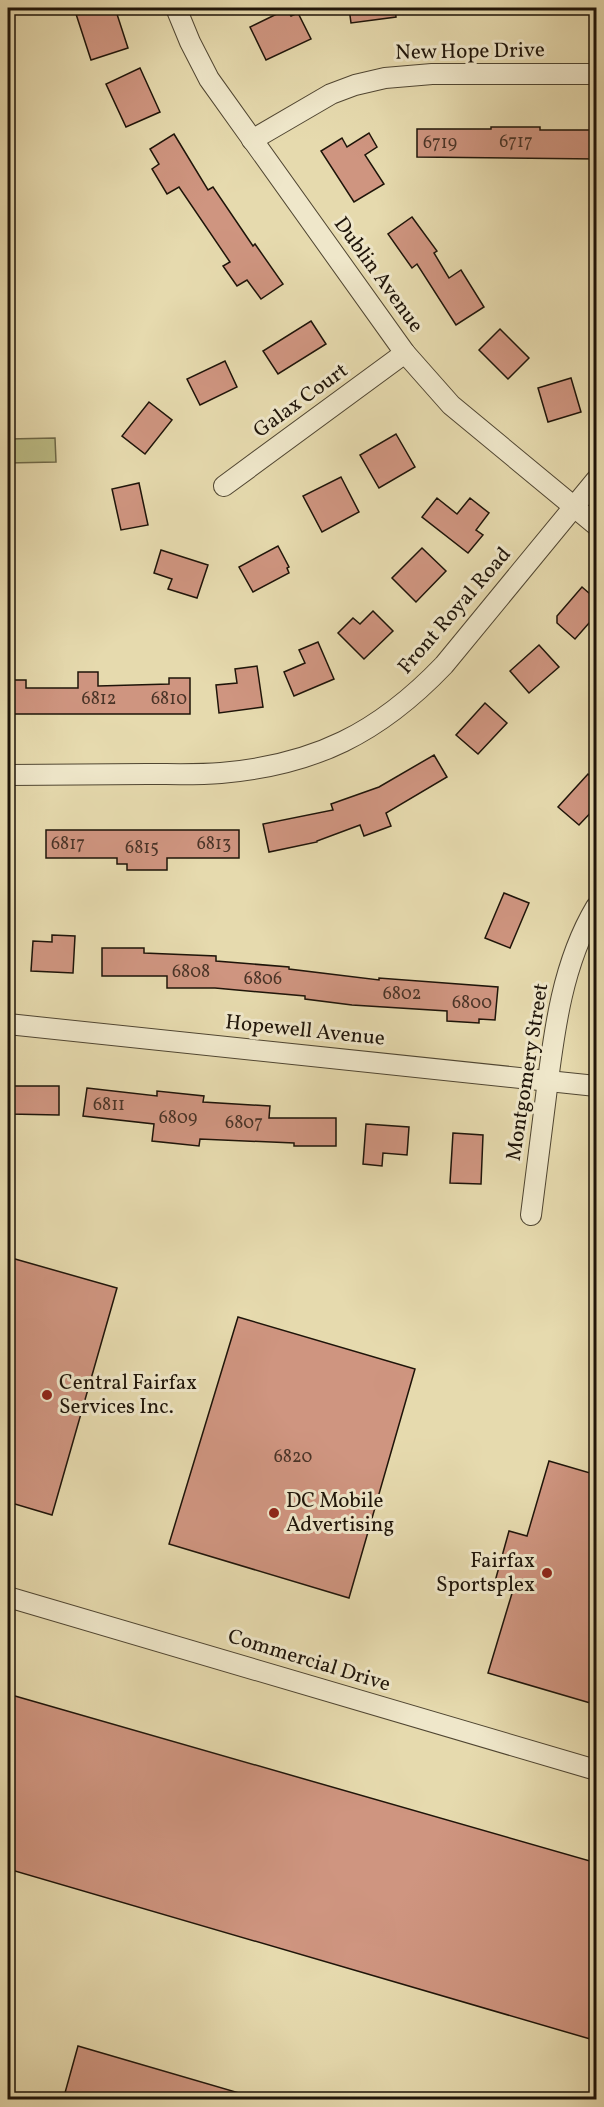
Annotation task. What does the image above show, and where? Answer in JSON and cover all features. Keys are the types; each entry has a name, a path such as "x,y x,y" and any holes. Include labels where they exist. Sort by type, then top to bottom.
{"street":[{"name":"Dublin Avenue","path":"176,8 209,79 405,353 451,405 597,525"},
{"name":"New Hope Drive","path":"252,140 331,94 355,85 385,78 432,74 597,74"},
{"name":"Galax Court","path":"224,486 405,353"},
{"name":"Front Royal Road","path":"8,775 220,773 267,768 294,761 344,742 373,726 423,687 444,665 597,480"},
{"name":"Montgomery Street","path":"531,1215 556,1020 564,985 577,946 597,908"},
{"name":"Hopewell Avenue","path":"8,1024 597,1086"},
{"name":"Commercial Drive","path":"8,1597 597,1770"}],"green space":[{"path":"55,438 56,462 8,463 8,439"}],"building":[{"path":"97,8 115,8 128,48 91,60 76,14"},
{"path":"349,8 395,8 396,17 351,23"},
{"path":"287,9 291,16 298,13 311,39 266,60 250,27"},
{"path":"140,68 160,112 126,127 106,84"},
{"path":"491,127 597,130 597,159 417,157 417,129 491,129"},
{"path":"369,133 377,147 365,155 384,184 354,202 321,151 342,138 347,147"},
{"path":"174,134 208,190 213,187 253,246 255,244 283,284 261,299 247,280 237,286 223,266 230,262 179,187 167,194 152,169 159,164 150,149"},
{"path":"412,217 437,251 434,253 449,278 461,270 484,307 456,325 417,264 412,268 388,234"},
{"path":"311,321 326,344 278,374 263,351"},
{"path":"500,329 529,358 508,379 479,350"},
{"path":"225,361 237,387 200,405 187,379"},
{"path":"571,378 581,412 548,422 538,388"},
{"path":"149,402 172,420 145,454 122,436"},
{"path":"396,434 415,467 379,488 360,455"},
{"path":"341,477 359,512 322,532 303,496"},
{"path":"139,483 148,525 121,530 112,489"},
{"path":"437,498 457,514 470,498 489,513 476,530 483,535 468,553 422,517"},
{"path":"278,546 289,567 287,568 289,573 253,592 239,567"},
{"path":"422,548 446,571 416,602 392,578"},
{"path":"161,550 208,565 197,598 168,589 172,579 154,573"},
{"path":"582,587 597,600 597,614 575,639 557,623 557,616"},
{"path":"373,611 393,631 364,659 338,633 353,618 360,624"},
{"path":"318,642 334,679 294,696 284,672 305,663 299,650"},
{"path":"539,645 559,667 529,693 510,671"},
{"path":"257,666 263,707 219,713 216,685 237,683 235,669"},
{"path":"78,672 98,672 98,686 169,684 169,678 190,678 190,714 8,714 8,680 26,680 26,688 78,688"},
{"path":"485,703 507,723 478,754 456,735"},
{"path":"434,755 447,777 386,813 391,826 364,836 360,825 317,842 269,852 263,824 333,810 331,804 379,787"},
{"path":"588,774 597,782 597,806 579,825 558,807"},
{"path":"46,830 239,830 239,858 167,858 167,870 127,870 127,864 117,864 117,858 46,858"},
{"path":"504,893 529,903 510,948 485,938"},
{"path":"52,935 75,936 73,973 31,971 33,941 52,942"},
{"path":"102,948 144,948 144,953 216,956 216,961 289,967 289,969 379,980 379,978 498,987 495,1020 479,1019 479,1023 447,1021 447,1011 352,1005 305,999 305,996 215,988 167,988 167,976 102,976"},
{"path":"9,1086 59,1086 59,1115 9,1114"},
{"path":"87,1088 157,1096 157,1091 204,1096 203,1102 270,1106 269,1118 336,1118 336,1146 294,1146 294,1143 200,1139 199,1146 152,1141 154,1124 83,1116"},
{"path":"366,1124 409,1127 407,1155 383,1153 382,1166 363,1164"},
{"path":"453,1133 483,1135 481,1184 450,1183"},
{"name":"Central Fairfax Services Inc.","path":"8,1257 117,1288 52,1515 8,1502"},
{"path":"238,1317 415,1369 349,1598 169,1544"},
{"name":"Fairfax Sportsplex","path":"549,1461 597,1475 597,1705 488,1673 513,1590 494,1585 509,1531 527,1536"},
{"path":"8,1694 597,1863 597,2041 8,1869"},
{"path":"78,2046 246,2095 246,2100 63,2100"}],"place":[{"name":"Central Fairfax Services Inc.","path":"47,1395"},
{"name":"DC Mobile Advertising","path":"274,1513"},
{"name":"Fairfax Sportsplex","path":"547,1573"}]}
